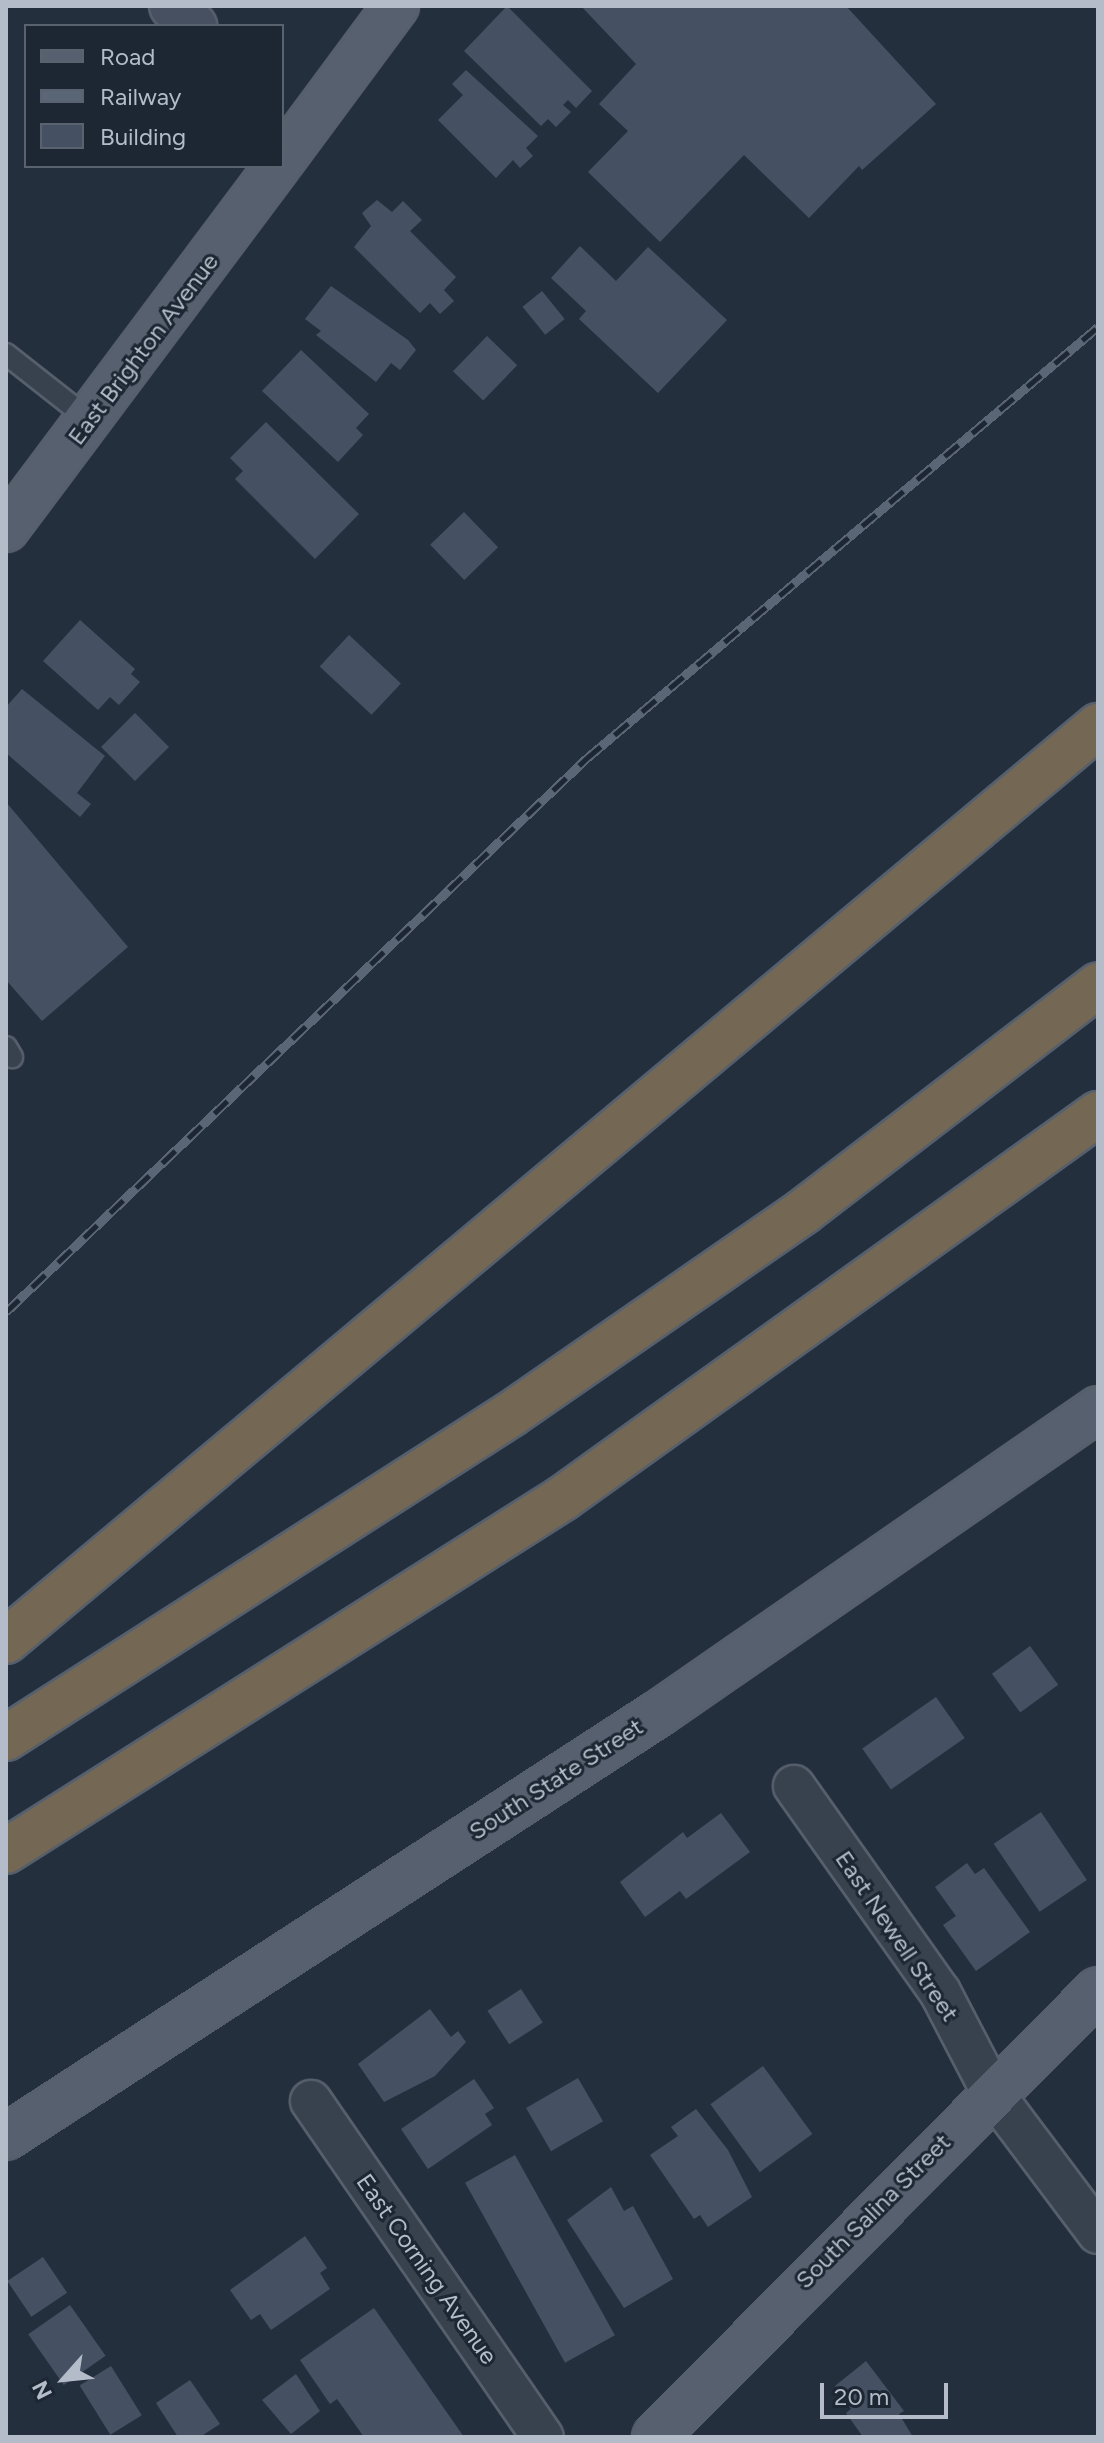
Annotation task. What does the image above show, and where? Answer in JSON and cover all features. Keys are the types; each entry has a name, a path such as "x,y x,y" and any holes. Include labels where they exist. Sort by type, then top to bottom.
{"highway":[{"path":"6,1641 1098,726"},
{"path":"6,1738 511,1414 804,1211 1098,985"},
{"path":"6,1851 563,1498 1098,1114"}],"main road":[{"name":"East Brighton Avenue","path":"285,145 396,6"},
{"name":"East Brighton Avenue","path":"6,529 90,420 269,168"},
{"name":"South State Street","path":"6,2137 659,1713 1098,1409"},
{"name":"South Salina Street","path":"655,2437 992,2092 1098,1990"}],"street":[{"path":"172,6 192,24"},
{"name":"East Newell Street","path":"794,1786 940,1992 992,2092 1098,2233"},
{"name":"East Corning Avenue","path":"311,2101 543,2437"}],"lane":[{"path":"6,354 90,420"}],"building":[{"path":"507,6 592,91 576,108 568,100 563,105 571,112 556,127 548,119 541,126 464,51"},
{"path":"581,6 846,6 936,104 862,170 859,166 809,218 744,155 660,242 588,172 628,131 599,104 636,64"},
{"path":"466,70 538,136 526,148 533,156 520,168 513,160 496,178 438,120 463,95 452,84"},
{"path":"377,200 392,212 403,201 422,220 410,231 456,277 444,290 454,301 440,314 430,303 420,313 354,247 371,226 362,213"},
{"path":"580,246 616,281 648,247 727,320 658,393 579,319 586,311 551,278"},
{"path":"331,286 408,340 416,350 400,370 391,363 376,382 316,335 321,331 305,319"},
{"path":"542,291 565,319 545,335 523,307"},
{"path":"487,336 517,365 483,400 453,371"},
{"path":"301,350 369,414 356,428 363,435 338,462 262,391"},
{"path":"266,422 359,514 315,559 235,479 243,471 230,458"},
{"path":"464,512 498,547 464,580 430,545"},
{"path":"80,620 135,669 131,674 140,682 119,705 110,697 98,710 43,661"},
{"path":"349,635 401,683 372,715 320,666"},
{"path":"22,689 105,756 77,793 91,804 80,817 6,753 6,707"},
{"path":"135,713 169,747 135,781 101,747"},
{"path":"6,802 128,947 42,1021 6,980"},
{"path":"1030,1646 1058,1685 1020,1712 992,1674"},
{"path":"936,1697 965,1738 891,1790 862,1749"},
{"path":"1041,1812 1087,1880 1040,1912 994,1844"},
{"path":"721,1813 750,1852 686,1899 680,1891 645,1917 620,1882 683,1832 687,1838"},
{"path":"967,1863 975,1874 984,1868 1030,1932 976,1971 943,1925 956,1916 935,1887"},
{"path":"521,1989 543,2023 509,2044 487,2011"},
{"path":"430,2009 451,2037 458,2031 466,2042 435,2076 384,2102 358,2064"},
{"path":"763,2066 812,2134 760,2172 710,2104"},
{"path":"578,2078 603,2121 551,2151 526,2108"},
{"path":"474,2079 494,2108 485,2114 492,2125 428,2169 401,2129"},
{"path":"696,2109 728,2150 752,2197 708,2227 700,2215 694,2219 650,2155 678,2136 671,2127"},
{"path":"515,2155 615,2335 565,2363 465,2183"},
{"path":"611,2187 624,2211 633,2206 673,2279 624,2308 567,2220"},
{"path":"305,2236 327,2268 320,2273 330,2289 271,2330 260,2314 251,2320 230,2290"},
{"path":"43,2257 67,2293 31,2317 7,2281"},
{"path":"70,2305 106,2356 64,2385 28,2334"},
{"path":"374,2308 464,2437 364,2437 337,2399 330,2404 300,2360"},
{"path":"866,2361 904,2411 899,2414 913,2437 863,2437 846,2413 851,2409 835,2386"},
{"path":"111,2366 142,2415 110,2435 80,2386"},
{"path":"296,2374 320,2411 291,2434 262,2400"},
{"path":"190,2380 220,2424 200,2437 178,2437 156,2403"}],"railway":[{"path":"6,1312 587,758 1098,327"}]}
